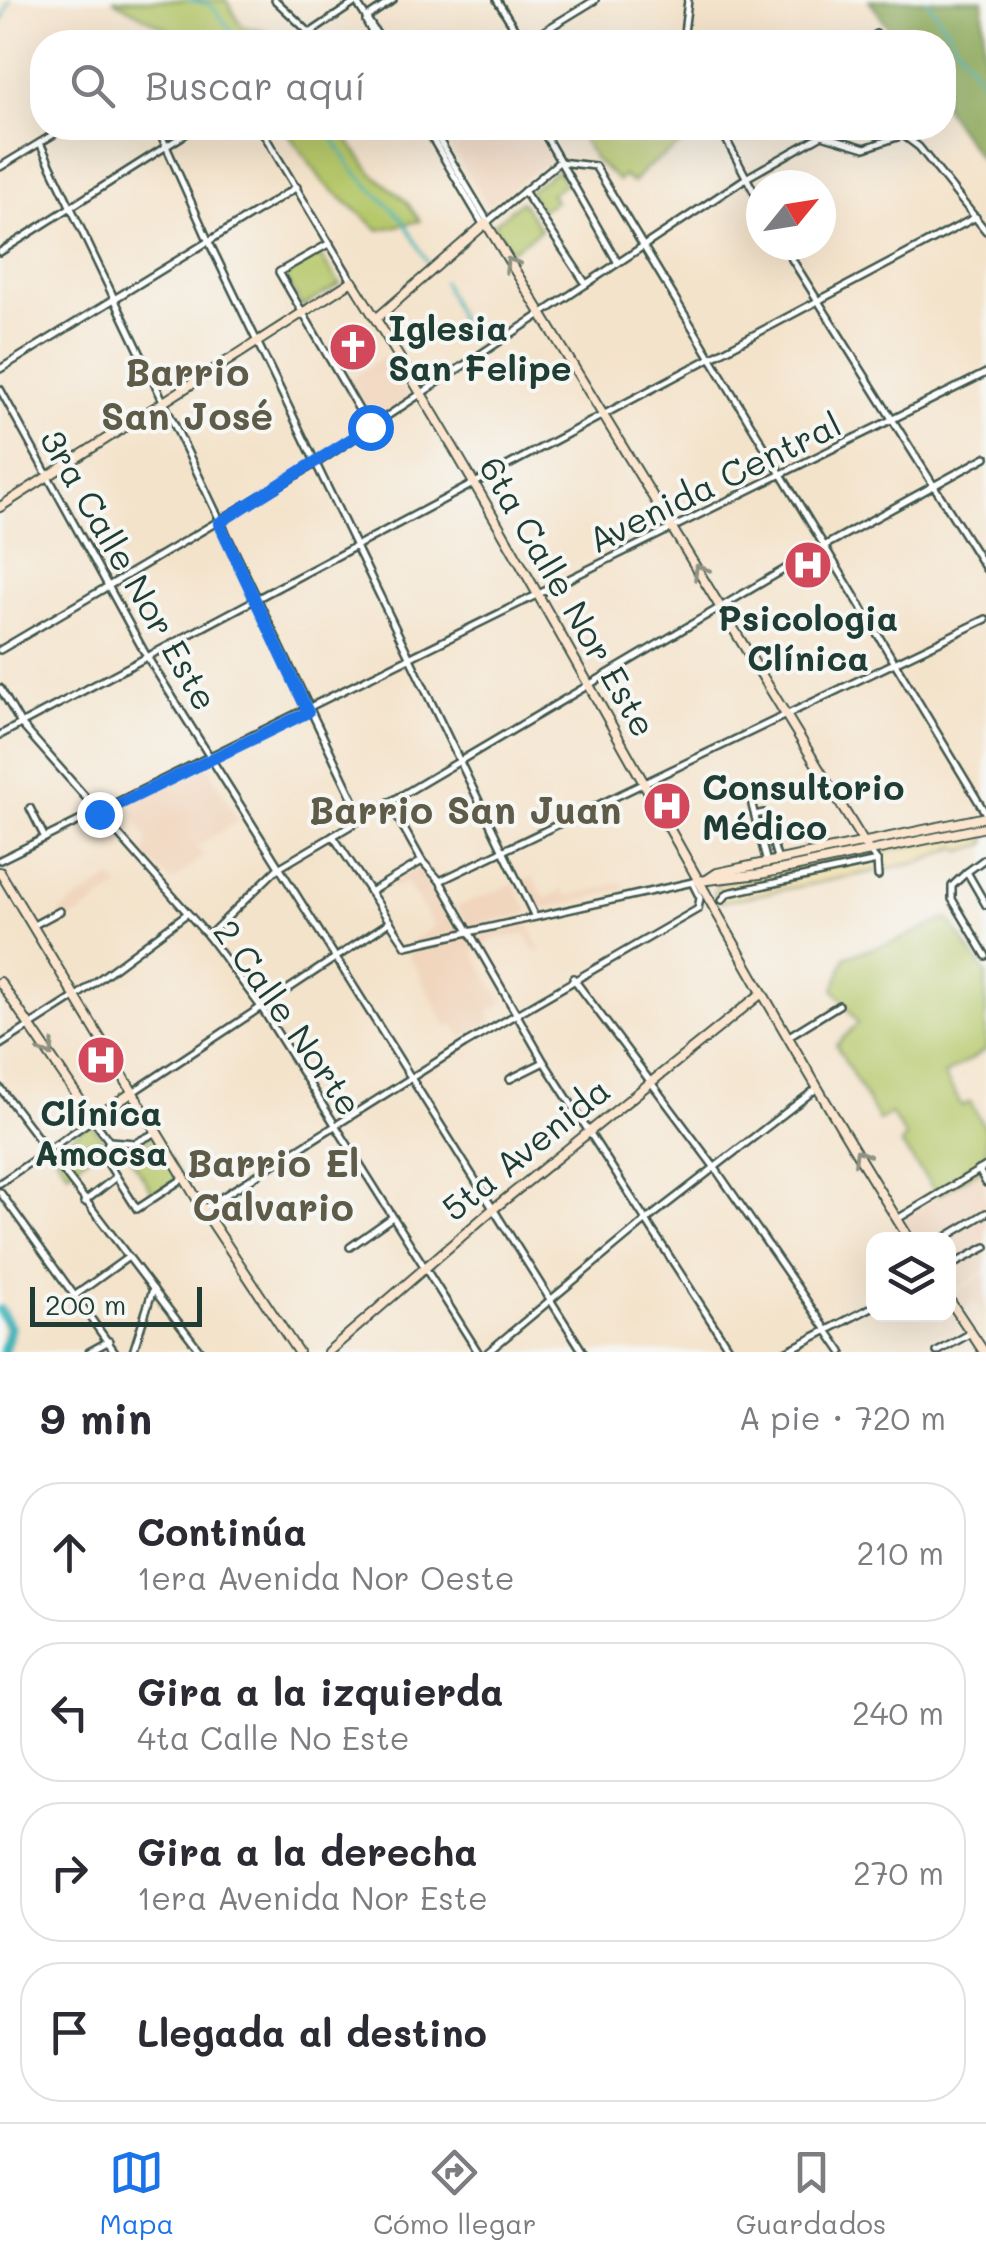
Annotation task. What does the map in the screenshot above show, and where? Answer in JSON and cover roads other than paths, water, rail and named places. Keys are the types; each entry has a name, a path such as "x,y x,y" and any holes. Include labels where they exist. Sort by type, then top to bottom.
{"street":[{"path":"275,0 307,30"},
{"path":"366,18 393,0"},
{"path":"497,0 516,30"},
{"path":"544,30 595,0"},
{"path":"684,30 688,0"},
{"path":"314,30 356,1 372,30"},
{"path":"0,167 43,140"},
{"path":"163,140 534,915"},
{"path":"0,252 176,140"},
{"path":"0,507 352,281 268,140"},
{"path":"436,140 877,861 878,876"},
{"path":"547,140 618,263"},
{"path":"0,650 315,464 746,178 726,140"},
{"path":"760,170 813,140"},
{"path":"839,140 866,148 883,140"},
{"path":"912,140 986,231"},
{"path":"40,142 161,404 362,818"},
{"path":"333,836 406,946 766,866 869,851 986,816 594,166 559,162 376,319"},
{"path":"0,369 297,186"},
{"path":"524,191 586,284"},
{"path":"0,735 976,216"},
{"path":"330,243 279,272 370,427"},
{"path":"792,260 986,569"},
{"name":"6ta Calle Nor Este","path":"352,281 700,881 718,901 762,993 905,1232"},
{"name":"Avenida Central","path":"0,860 308,712 986,372"},
{"name":"3ra Calle Nor Este","path":"0,390 146,656 582,1352"},
{"path":"208,936 277,869 824,546 986,457"},
{"path":"440,881 986,619"},
{"name":"2 Calle Norte","path":"0,688 21,724 185,915 208,936 261,1007 478,1352"},
{"path":"389,802 422,861 440,881 544,1062 731,1352"},
{"path":"752,805 755,815 764,813 766,866"},
{"path":"30,808 45,838"},
{"path":"766,866 807,860 864,842 983,830"},
{"path":"986,858 952,886 952,899 986,956"},
{"path":"370,892 422,861"},
{"path":"718,901 728,893 877,861"},
{"path":"0,872 78,995 202,1209 298,1352"},
{"path":"966,872 986,905"},
{"path":"202,1209 408,1078 701,904 700,881"},
{"path":"34,925 60,911"},
{"path":"0,1045 78,995 185,915"},
{"path":"0,1183 388,922"},
{"path":"573,978 715,1168 830,1329 842,1352"},
{"path":"0,982 109,1141 136,1144 157,1132"},
{"name":"5ta Avenida","path":"328,1352 423,1267 762,993"},
{"path":"788,1036 839,1006"},
{"path":"510,1079 544,1062"},
{"path":"488,1352 644,1222 819,1087"},
{"path":"0,1088 202,1352"},
{"path":"109,1141 102,1154 137,1209 184,1178"},
{"path":"897,1219 983,1168 986,1183"},
{"path":"84,1202 116,1177"},
{"path":"0,1192 116,1352"},
{"path":"954,1232 986,1213"},
{"path":"350,1247 391,1218"},
{"path":"956,1263 986,1247"},
{"path":"76,1294 127,1258"},
{"path":"133,1352 152,1288"},
{"path":"785,1352 866,1310"},
{"path":"956,1310 984,1352"},
{"path":"938,1352 971,1332"},
{"path":"89,1352 109,1340"}],"waterway":[{"path":"0,27 10,0"},
{"path":"188,0 211,5 230,30"},
{"path":"927,0 947,30"},
{"path":"956,43 986,88"},
{"path":"334,140 352,169 403,220 428,263"},
{"path":"443,281 468,340"},
{"path":"0,1310 10,1327 4,1352"}],"place":[{"name":"Iglesia San Felipe","path":"353,347"},
{"name":"Psicologia Clínica","path":"808,565"},
{"name":"Consultorio Médico","path":"667,806"},
{"name":"Clínica Amocsa","path":"101,1060"}],"district":[{"name":"Barrio San José","path":"187,393"},
{"name":"Barrio San Juan","path":"465,809"},
{"name":"Barrio El Calvario","path":"273,1184"}]}
